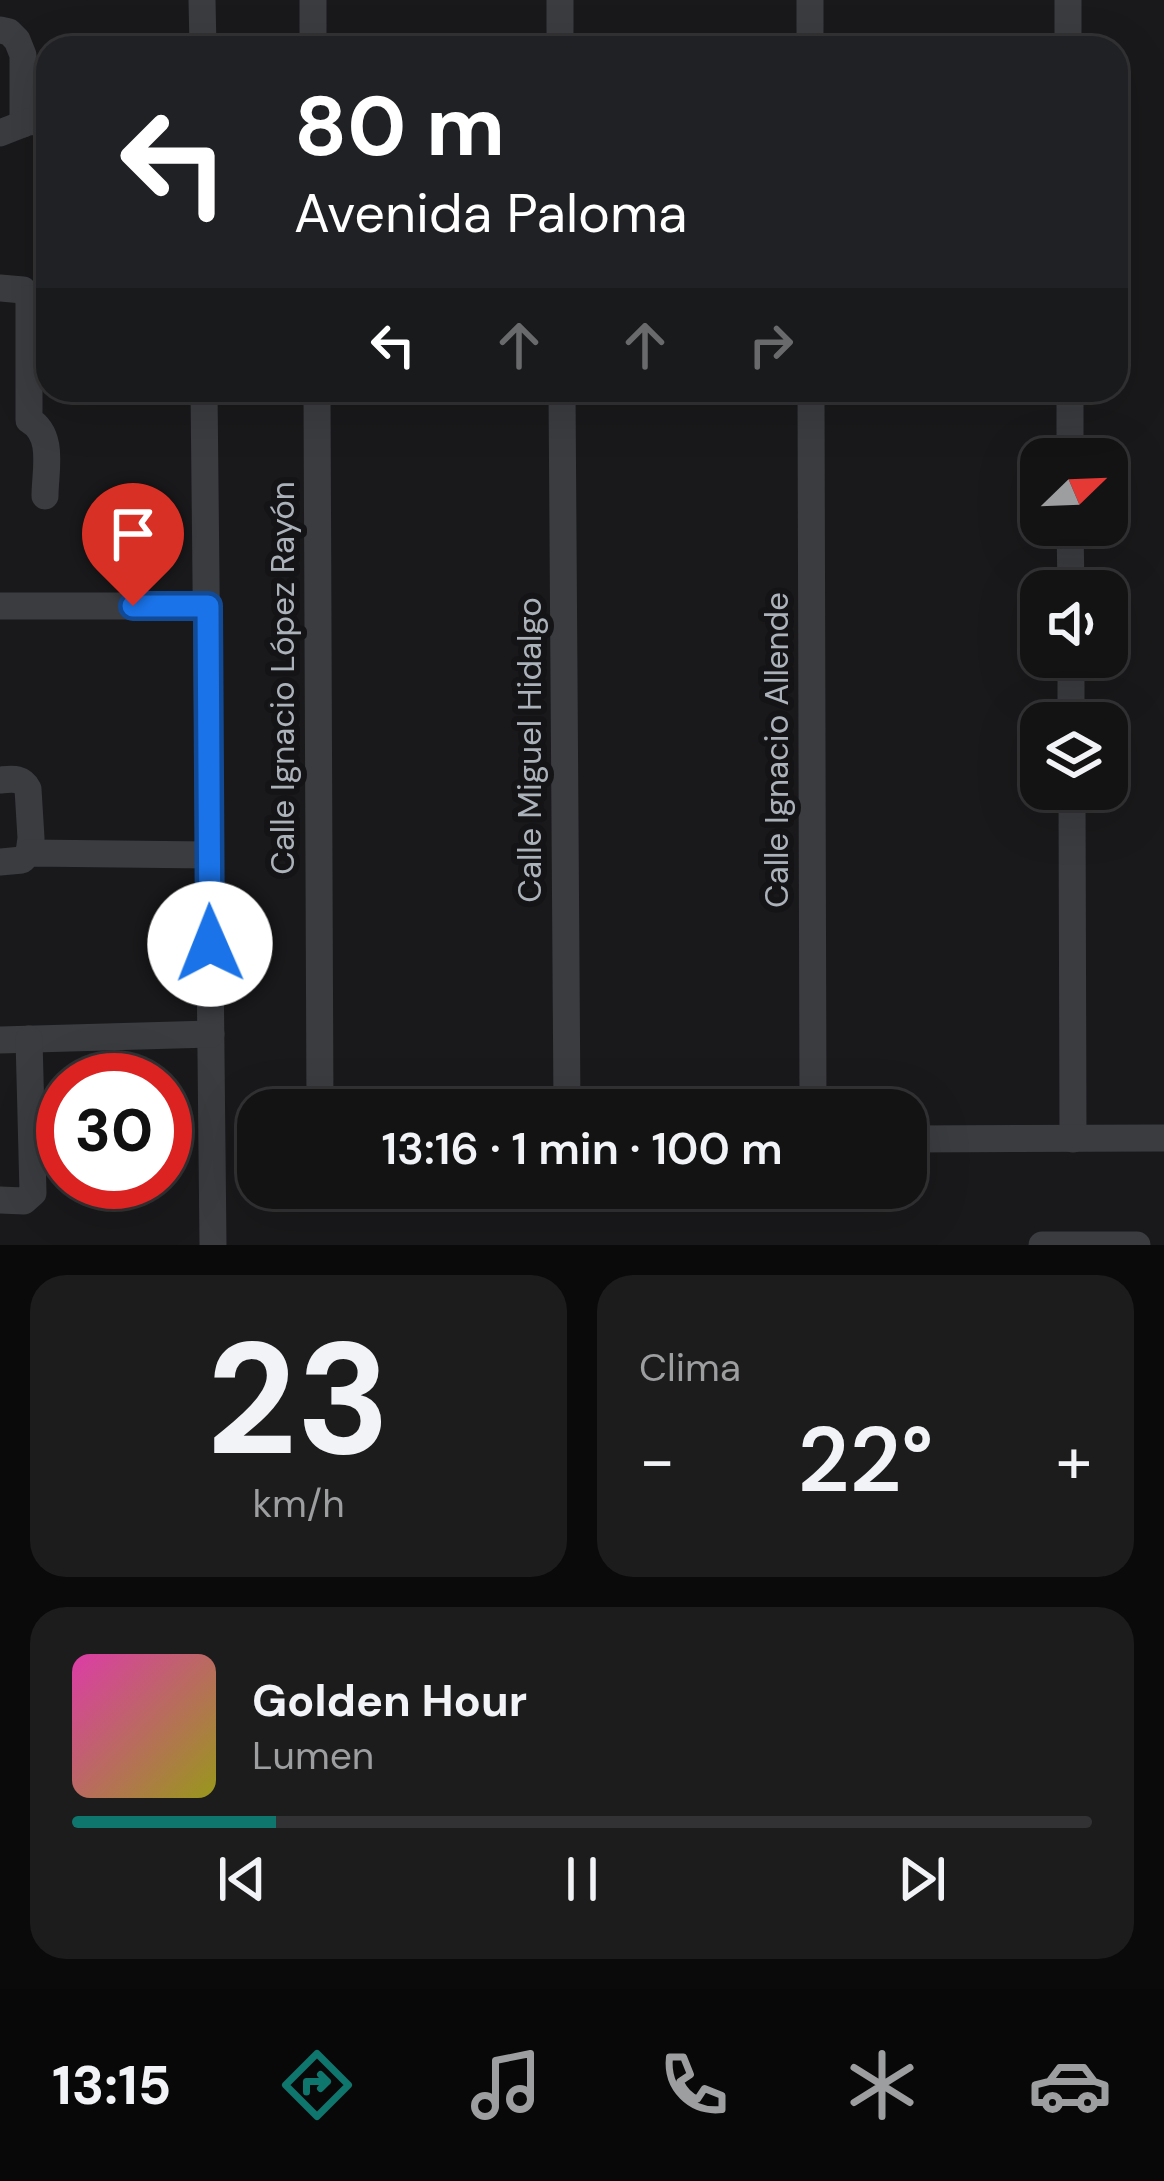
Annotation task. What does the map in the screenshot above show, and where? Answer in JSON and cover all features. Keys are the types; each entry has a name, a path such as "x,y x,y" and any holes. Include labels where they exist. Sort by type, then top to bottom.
{"street":[{"path":"202,0 202,36"},
{"path":"313,0 314,36"},
{"path":"560,0 560,36"},
{"path":"809,0 810,36"},
{"path":"1068,0 1068,36"},
{"path":"0,30 13,35 22,55 24,126"},
{"path":"0,288 23,290 36,298"},
{"path":"29,421 36,326"},
{"path":"204,402 213,1245"},
{"name":"Calle Ignacio López Rayón","path":"317,402 320,1089"},
{"name":"Calle Miguel Hidalgo","path":"562,402 567,1089"},
{"name":"Calle Ignacio Allende","path":"812,402 813,1089"},
{"path":"1070,402 1070,438"},
{"path":"0,422 29,421 42,429 45,496"},
{"path":"0,606 208,606"},
{"path":"0,780 25,783 32,838 22,860 0,862"},
{"path":"1072,810 1073,1139"},
{"path":"29,853 208,856"},
{"path":"0,1040 211,1034"},
{"path":"0,1200 24,1201 33,1193 29,1039"},
{"path":"927,1139 1164,1138"},
{"path":"1042,1245 1136,1245"}],"route":[{"path":"133,606 208,606 210,944"}]}
